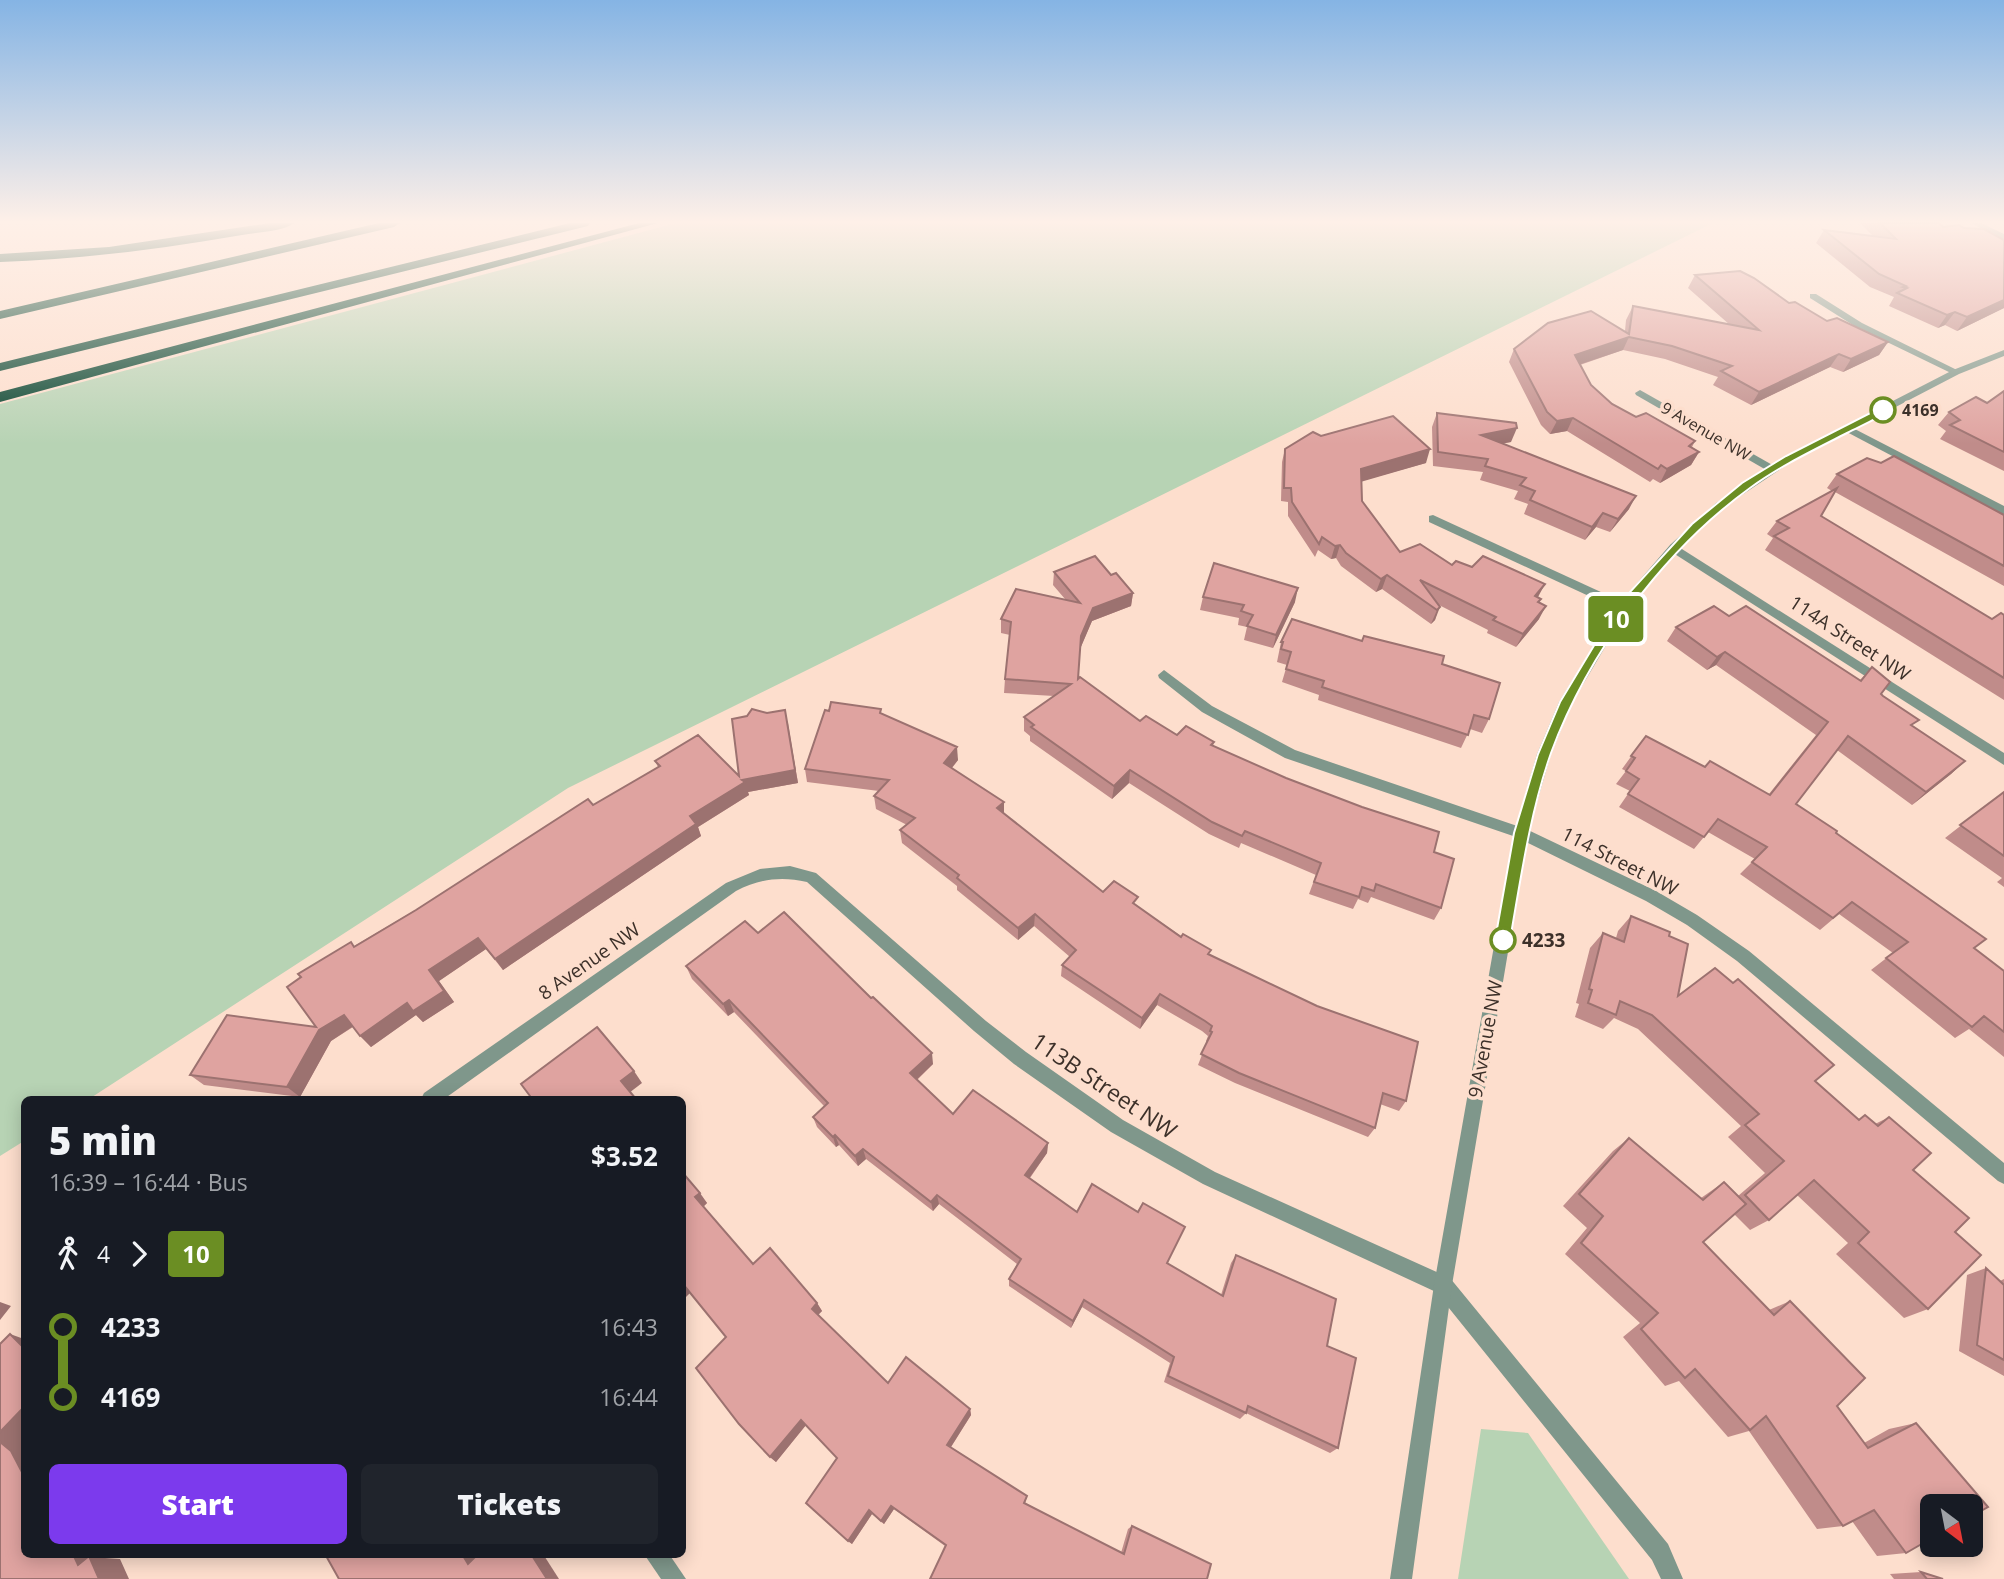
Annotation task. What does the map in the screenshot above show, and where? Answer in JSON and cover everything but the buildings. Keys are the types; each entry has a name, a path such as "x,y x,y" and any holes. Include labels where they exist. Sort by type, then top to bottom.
{"highway":[{"path":"0,315 78,297"},
{"path":"0,367 285,297"},
{"path":"0,397 376,297"}],"street":[{"path":"1814,297 1859,324 1956,372"},
{"name":"9 Avenue NW","path":"1401,1579 1443,1284 1521,833 1545,754 1566,702 1623,607 1674,548 1720,505 1772,469 1847,428 1956,372 2004,353"},
{"name":"9 Avenue NW","path":"1640,393 1772,469"},
{"path":"1847,428 2004,511"},
{"path":"1433,519 1623,607"},
{"name":"114A Street NW","path":"1674,548 2004,760"},
{"name":"114 Street NW","path":"1164,675 1207,709 1290,754 1521,833 1631,885 1719,938 2004,1175"},
{"name":"113B Street NW","path":"778,871 811,877 980,1026 1020,1058 1117,1126 1221,1183 1443,1284"},
{"name":"8 Avenue NW","path":"434,1096 731,887 747,878 778,871"},
{"path":"1443,1284 1660,1552 1672,1579"},
{"path":"658,1558 675,1579"}],"green space":[{"path":"401,297 1564,297 568,788 94,1096 21,1096 21,1143 0,1156 0,404"},
{"path":"1481,1429 1528,1433 1629,1579 1458,1579"}],"bus line":[{"name":"10","path":"1503,940 1521,833 1531,792 1566,702 1623,607 1696,526 1746,485 1790,458 1883,410"}],"place":[{"name":"4169","path":"1883,410"},
{"name":"4233","path":"1503,940"}]}
